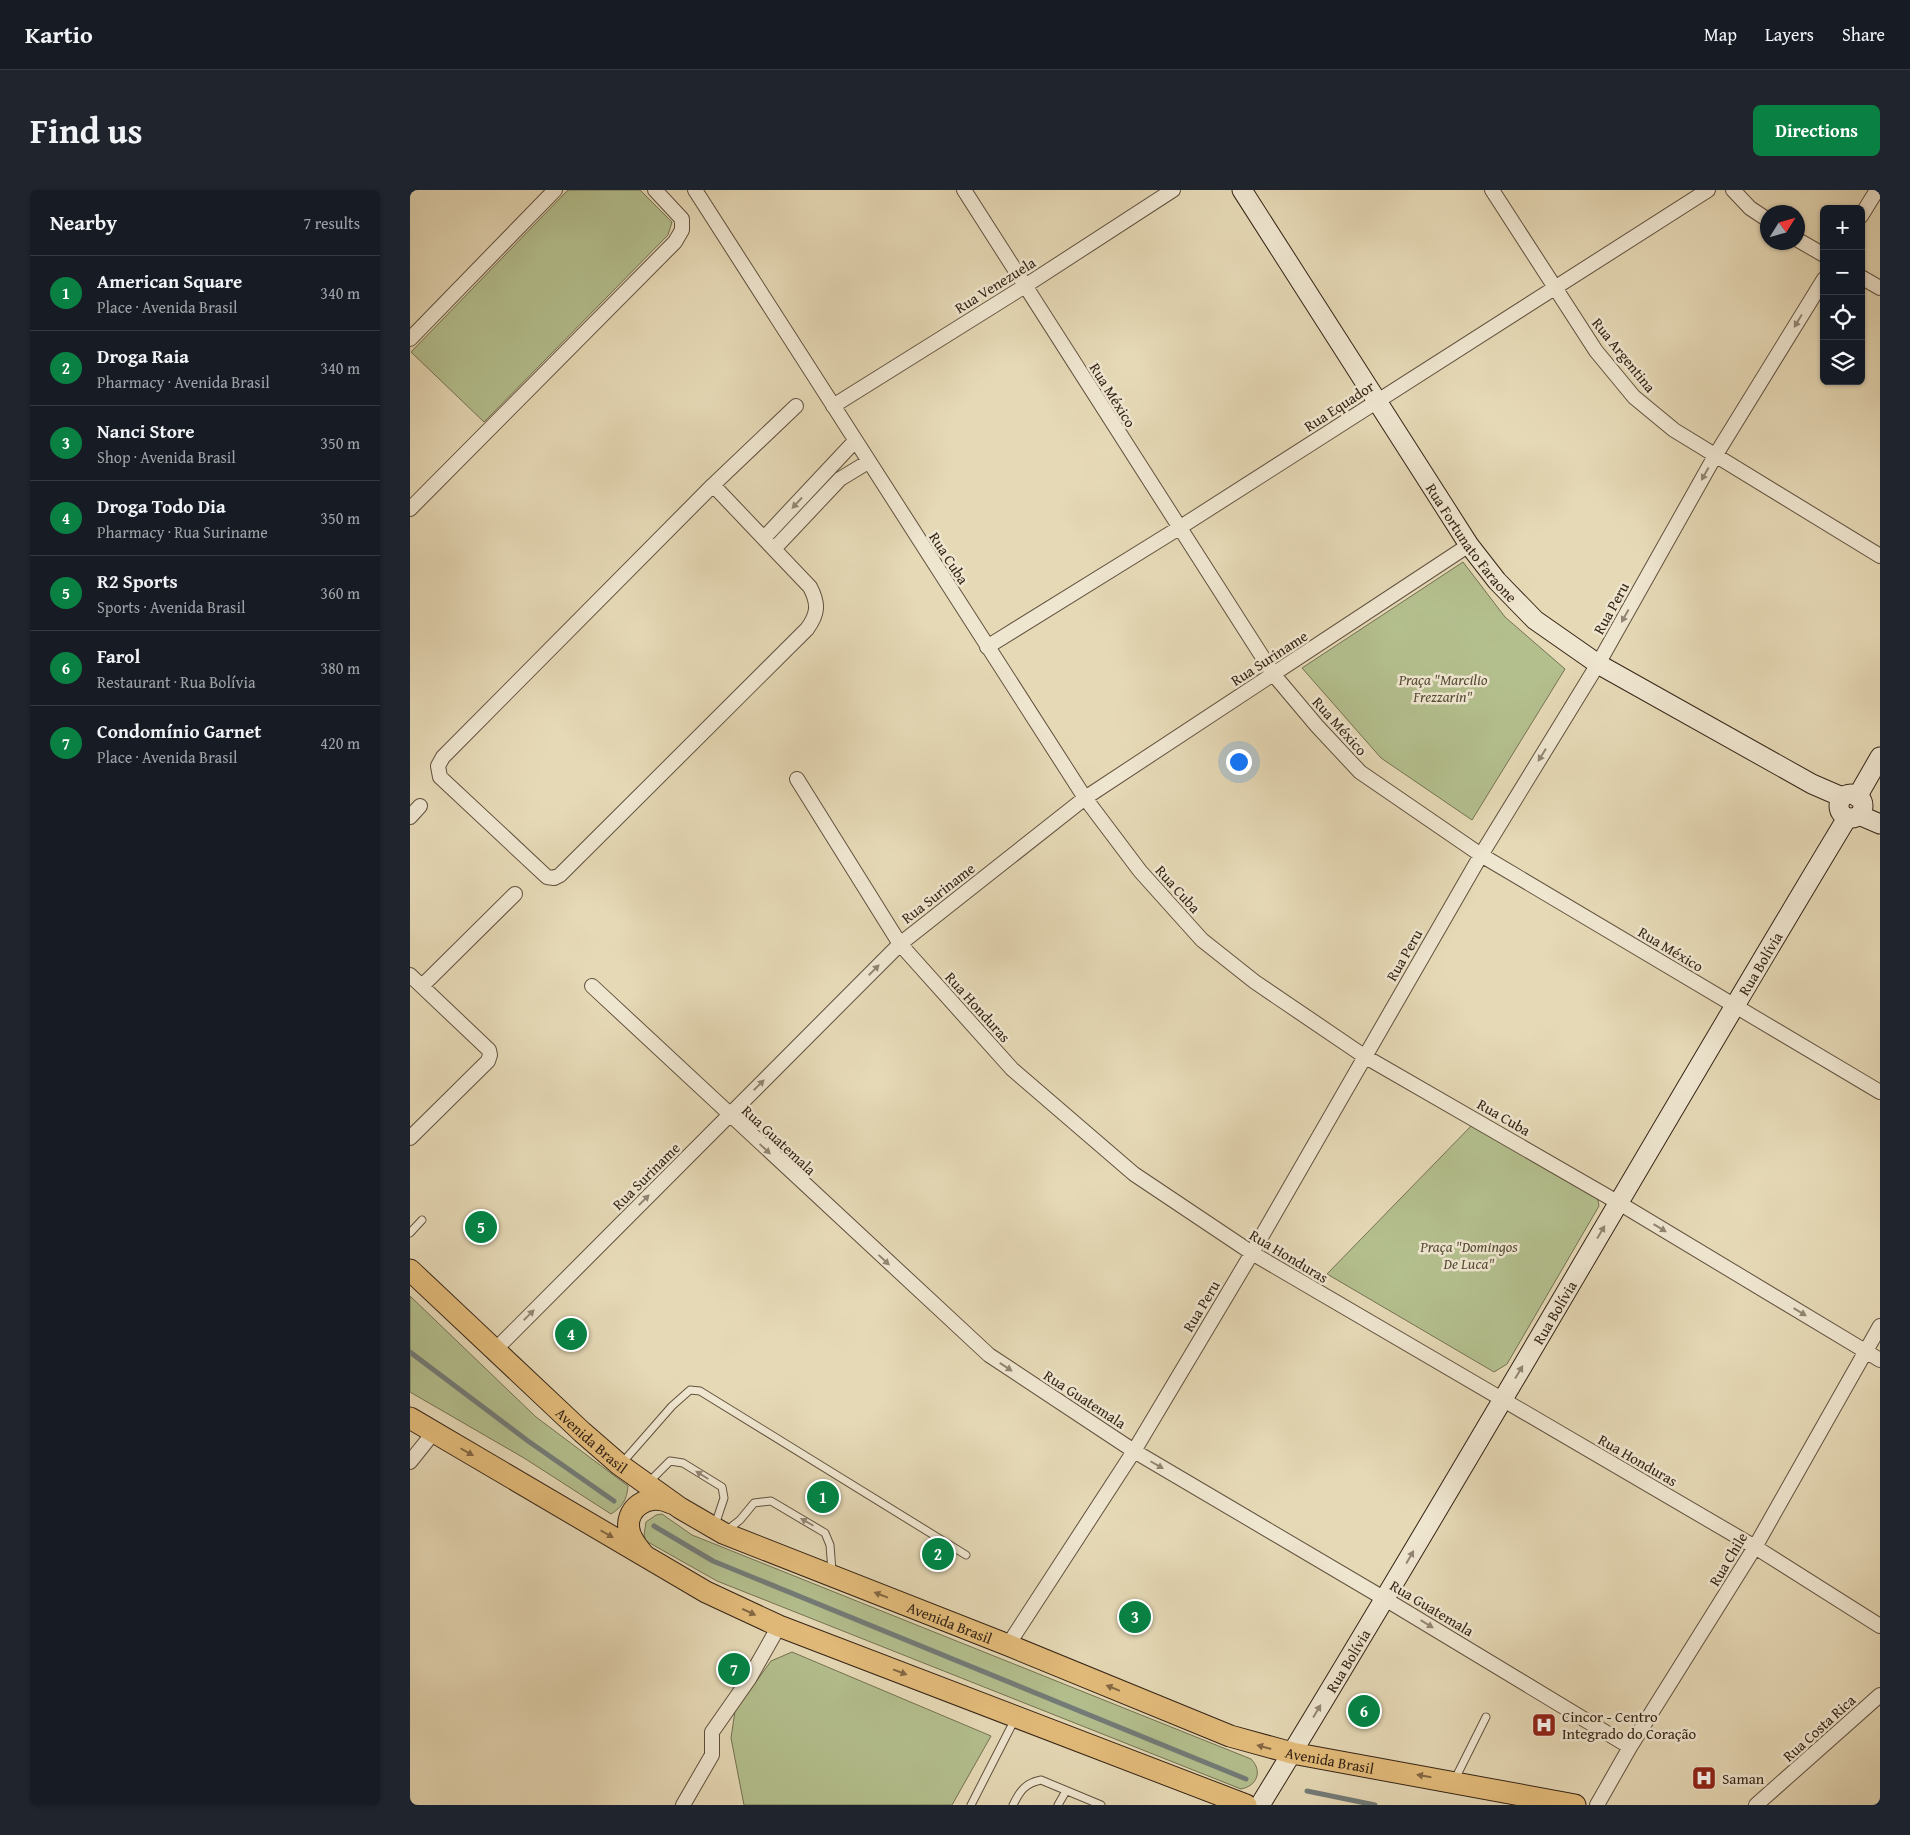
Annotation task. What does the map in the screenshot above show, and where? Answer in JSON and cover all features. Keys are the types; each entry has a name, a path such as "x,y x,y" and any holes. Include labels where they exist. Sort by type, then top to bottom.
{"main road":[{"name":"Rua Fortunato Faraone","path":"1242,190 1469,545 1497,581 1535,620 1598,664 1880,823"},
{"name":"Rua Bolívia","path":"1260,1805 1385,1599 1880,757"},
{"name":"Avenida Brasil","path":"410,1270 582,1432 620,1465 680,1508 718,1531 1008,1645 1230,1736 1292,1753 1575,1805"},
{"path":"410,1418 706,1592 779,1626 1246,1805"},
{"path":"646,1557 630,1534 630,1517 634,1509 641,1502 658,1499 680,1508"}],"street":[{"path":"410,339 555,190"},
{"path":"410,509 675,242 682,230 682,219 654,190"},
{"name":"Rua Cuba","path":"695,190 1084,798 1140,871 1202,940 1255,982 1364,1056 1619,1203 1880,1360"},
{"name":"Rua México","path":"964,190 1178,528 1274,674 1360,772 1481,855 1880,1092"},
{"name":"Rua Venezuela","path":"833,406 1025,286 1173,190"},
{"name":"Rua Argentina","path":"1492,190 1596,351 1634,397 1674,430 1880,556"},
{"name":"Rua Equador","path":"987,647 1178,528 1708,190"},
{"path":"1733,190 1750,208 1760,215"},
{"path":"1865,210 1877,190"},
{"path":"1805,244 1820,253"},
{"path":"1865,279 1880,288"},
{"name":"Rua Peru","path":"1008,1645 1134,1451 1252,1253 1481,855 1598,664 1715,456 1820,285"},
{"path":"714,486 810,587 816,598 817,609 807,629 560,875 554,878 547,876 440,777 438,766 443,757 714,486 796,406"},
{"path":"764,538 855,441"},
{"path":"774,549 840,479 868,462"},
{"name":"Rua Suriname","path":"495,1350 900,944 1084,798 1469,545"},
{"name":"Rua Honduras","path":"797,779 900,944 1012,1069 1134,1174 1252,1253 1502,1401 1755,1547 1880,1626"},
{"path":"410,817 420,806"},
{"path":"422,986 515,894"},
{"path":"410,975 489,1050 490,1055 488,1061 410,1138"},
{"name":"Rua Guatemala","path":"592,986 989,1356 1134,1451 1385,1599 1630,1747"},
{"name":"Rua Chile","path":"1598,1805 1630,1747 1755,1547 1880,1326"},
{"path":"410,1462 434,1432"},
{"path":"683,1805 712,1755 712,1732 749,1678 779,1626"},
{"name":"Rua Costa Rica","path":"1756,1805 1880,1695"}],"lane":[{"path":"410,1233 422,1220"},
{"path":"620,1465 672,1406 690,1390 700,1391 966,1555"},
{"path":"647,1484 670,1462 683,1463 722,1487 724,1498 718,1531"},
{"path":"718,1531 740,1520 754,1504 771,1501 825,1533 830,1545 833,1577"},
{"path":"970,1805 1016,1717"},
{"path":"1454,1782 1486,1717"},
{"path":"1013,1805 1022,1789 1030,1782 1040,1780 1101,1805"},
{"path":"1058,1805 1066,1791"}],"green space":[{"path":"568,190 640,190 672,222 668,235 484,422 411,352"},
{"name":"Praça \"Marcilio Frezzarin\"","path":"1463,562 1505,617 1565,669 1472,820 1381,758 1302,668"},
{"name":"Praça \"Domingos De Luca\"","path":"1474,1123 1597,1195 1599,1206 1507,1364 1494,1372 1327,1274"},
{"path":"410,1296 536,1417 628,1486 625,1499 618,1509 611,1514 524,1458 410,1392"},
{"path":"662,1514 692,1535 1251,1759 1257,1768 1256,1777 1251,1785 1241,1789 717,1581 646,1541 644,1535 646,1522 656,1515"},
{"path":"792,1652 991,1736 952,1805 744,1805 731,1738 735,1711 771,1661"}],"waterway":[{"path":"410,1352 528,1441 614,1501"},
{"path":"654,1526 713,1561 1246,1779"},
{"path":"1307,1791 1375,1805"}],"place":[{"name":"R2 Sports","path":"481,1227"},
{"name":"Droga Todo Dia","path":"571,1334"},
{"name":"American Square","path":"823,1497"},
{"name":"Droga Raia","path":"938,1554"},
{"name":"Nanci Store","path":"1135,1617"},
{"name":"Condomínio Garnet","path":"734,1669"},
{"name":"Farol","path":"1364,1711"},
{"name":"Cincor - Centro Integrado do Coração","path":"1544,1725"},
{"name":"Saman","path":"1704,1778"}]}
